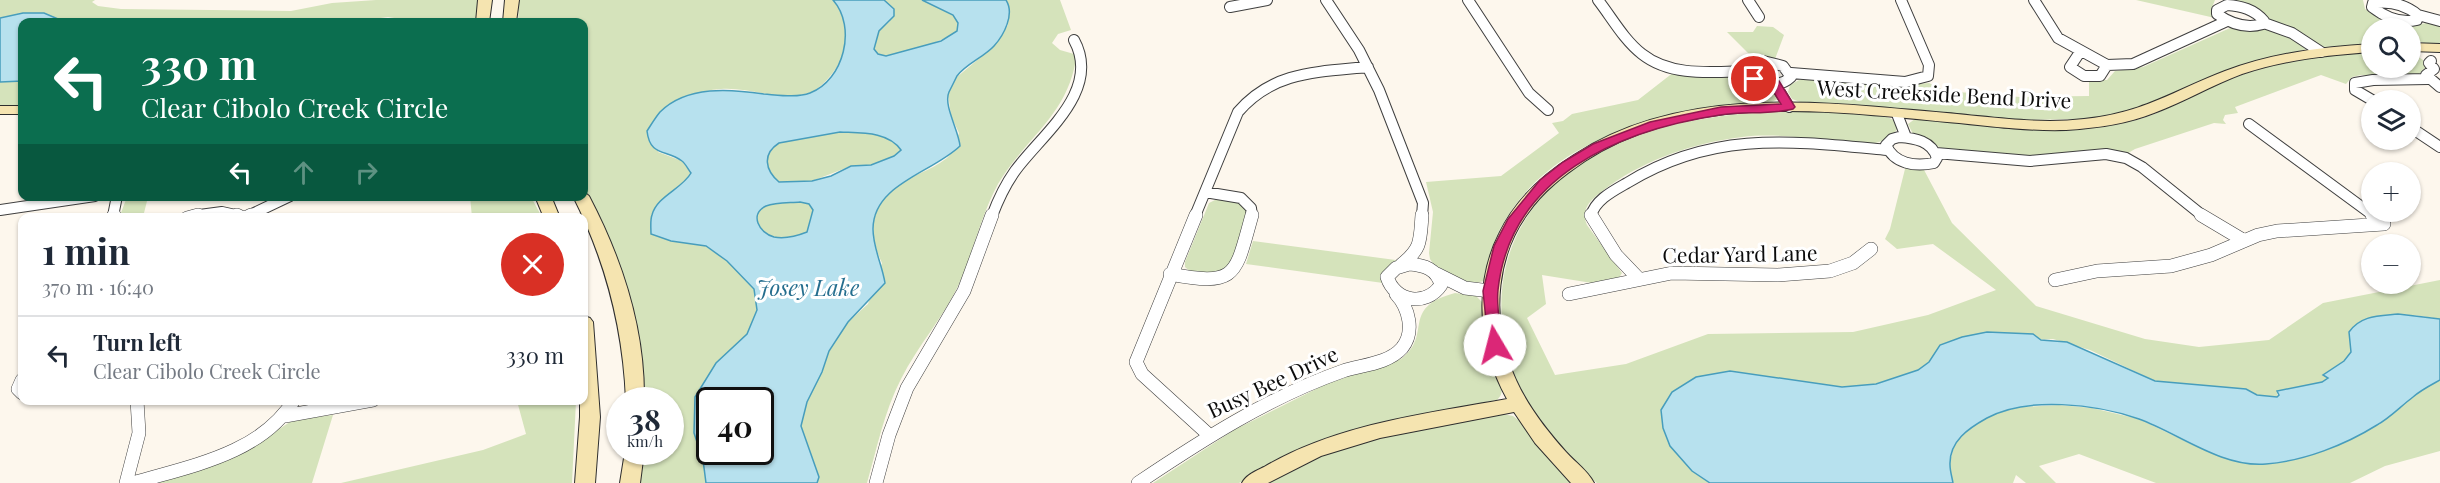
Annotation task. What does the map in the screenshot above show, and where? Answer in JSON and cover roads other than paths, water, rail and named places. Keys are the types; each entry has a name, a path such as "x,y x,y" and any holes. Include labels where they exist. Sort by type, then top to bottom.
{"street":[{"path":"483,18 485,0"},
{"path":"510,18 512,0"},
{"path":"1230,7 1267,0"},
{"path":"1326,0 1368,68 1387,107 1423,203 1420,245 1423,257 1435,272 1441,285 1409,316 1405,303 1390,289 1387,277 1389,272 1415,254 1420,245"},
{"path":"1468,0 1528,93 1548,110"},
{"path":"1598,0 1636,48 1654,62 1696,71 1746,71 1754,79 1775,84 1788,81 1791,74"},
{"path":"1748,0 1759,17"},
{"path":"1791,74 1905,82 1928,76 1929,65 1900,0"},
{"path":"2034,0 2053,32 2080,52 2107,65 2133,64 2228,21"},
{"path":"2382,18 2372,7 2373,3 2378,1 2400,4 2418,15 2440,21"},
{"path":"2264,23 2261,16 2255,12 2225,3 2217,10 2217,14 2228,21 2250,27 2264,23 2292,33 2321,52"},
{"path":"2378,14 2387,18"},
{"path":"876,483 893,422 907,388 970,280 990,222 1007,183 1031,149 1064,112 1078,88 1083,58 1074,40"},
{"path":"2421,47 2440,48"},
{"name":"West Creekside Bend Drive","path":"1584,483 1548,446 1517,404 1503,375 1495,345 1490,291 1500,246 1513,222 1545,183 1567,164 1597,146 1654,124 1721,111 1789,107 2046,125 2107,121 2135,115 2241,70 2268,62 2321,52 2361,49"},
{"path":"2080,52 2070,67 2078,73 2100,76 2107,65"},
{"path":"2421,53 2435,63"},
{"path":"1746,71 1746,64 1759,60 1778,63 1786,67 1791,74"},
{"path":"2428,79 2427,72 2434,69 2429,63 2435,63"},
{"path":"1209,435 1142,374 1136,362 1238,112 1252,94 1275,81 1368,68"},
{"path":"2361,94 2355,90 2355,83 2373,80 2428,79 2440,87"},
{"path":"1775,84 1789,107"},
{"path":"0,110 18,110"},
{"path":"1897,114 1906,137"},
{"path":"2055,280 2097,272 2171,266 2211,255 2243,240 2288,230 2384,224 2249,124"},
{"path":"2421,134 2440,147"},
{"path":"1887,150 1886,145 1892,139 1906,137 1925,143 1936,153 2030,161 2106,154 2126,158 2142,167 2202,216 2243,240"},
{"path":"1639,279 1616,255 1591,217 1592,210 1597,205 1646,170 1689,153 1752,141 1791,141 1887,150 1899,160 1918,165 1934,163 1937,158 1936,153"},
{"path":"1170,274 1215,279 1232,272 1237,265 1252,215 1251,208 1241,198 1205,192"},
{"path":"0,210 61,201"},
{"path":"254,213 280,201"},
{"path":"584,201 599,232 626,309 634,358 635,387"},
{"path":"212,213 222,211 235,213"},
{"name":"Cedar Yard Lane","path":"1569,294 1594,291 1639,279 1695,271 1817,274 1847,267 1862,259 1871,249"},
{"path":"1401,265 1418,264 1465,288"},
{"path":"1396,294 1412,299 1465,288 1490,291"},
{"name":"Busy Bee Drive","path":"1138,483 1209,435 1293,392 1394,354 1407,341 1409,316"},
{"path":"585,483 590,417 588,385"},
{"path":"1252,483 1315,450 1353,437 1517,404"},
{"path":"126,483 139,433 137,405"},
{"path":"133,483 204,461 254,440 285,416 291,405"},
{"path":"285,416 346,405"},
{"path":"630,483 632,465"}],"water":[{"name":"Josey Lake","path":"833,0 884,0 894,9 894,16 879,31 874,49 878,54 886,56 941,41 957,31 958,23 953,15 922,0 1006,0 1009,12 1005,30 998,41 957,76 949,92 948,104 960,146 893,190 883,201 876,214 873,236 885,283 848,322 829,351 822,372 807,402 801,426 819,477 817,483 706,483 704,465 774,465 774,387 701,387 716,363 747,334 757,310 754,289 727,261 706,246 671,241 651,234 651,219 655,208 691,173 676,157 655,149 651,145 647,131 660,112 671,103 696,93 724,90 793,96 810,93 822,86 839,65 845,38 844,24","holes":["840,132 865,133 889,139 901,150 894,156 871,165 851,166 831,176 812,181 779,182 768,167 770,152 779,143","800,202 809,204 813,210 807,232 778,238 760,228 757,218 761,209 774,204"]},
{"path":"23,13 44,13 56,18 18,18 18,81 0,82 0,18"},
{"path":"2398,314 2440,319 2440,380 2419,392 2382,422 2352,439 2309,456 2280,462 2250,464 2233,461 2139,419 2103,409 2041,405 2003,411 1973,426 1961,436 1951,456 1950,467 1953,483 1710,483 1692,471 1670,446 1663,428 1661,410 1672,392 1696,377 1730,371 1842,387 1876,384 1918,370 1929,362 1940,345 1962,337 1987,332 2033,334 2041,340 2067,342 2155,381 2246,389 2257,395 2277,397 2279,395 2277,391 2322,382 2328,378 2323,375 2344,361 2351,352 2349,332 2359,322 2371,317"},
{"name":"Josey Lake","path":"696,395 696,439 694,433"}]}
